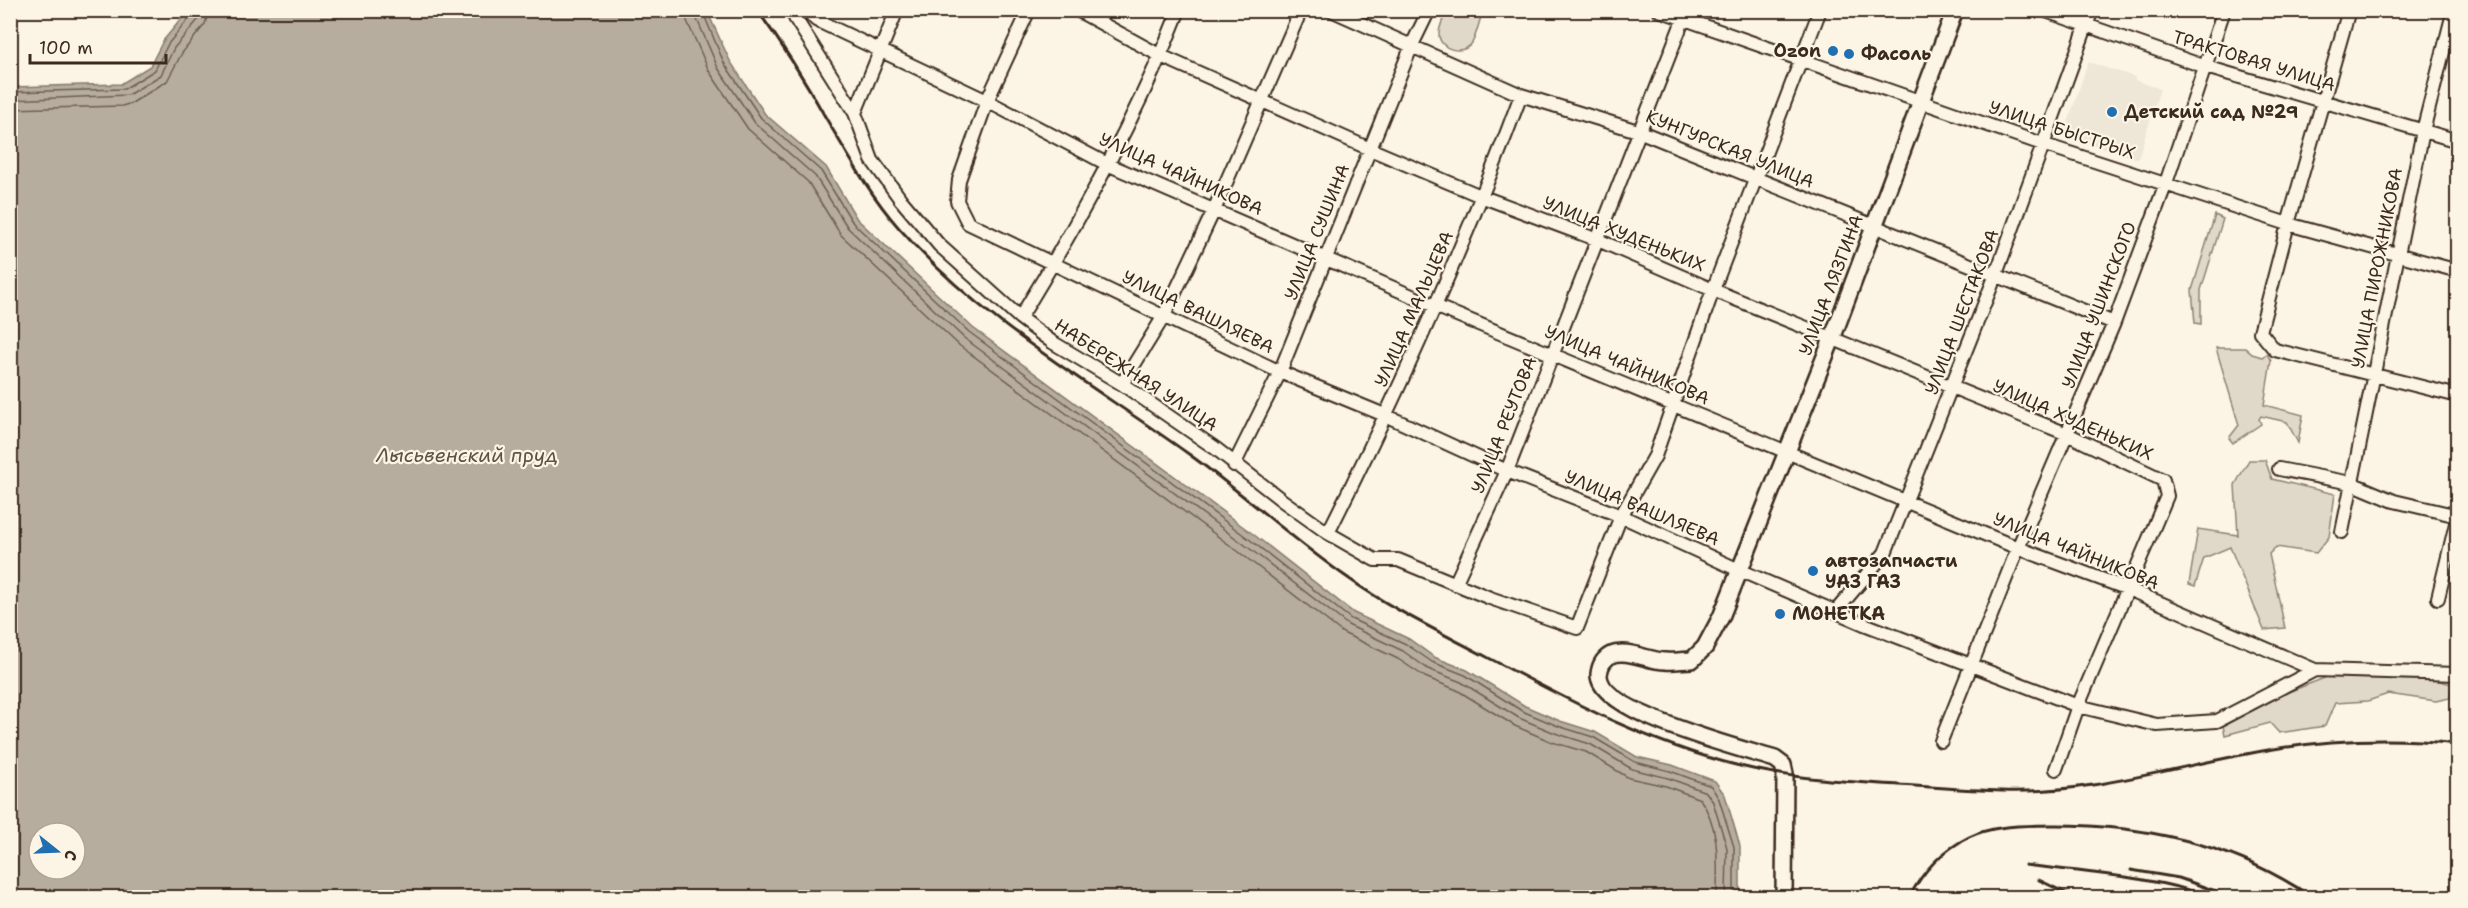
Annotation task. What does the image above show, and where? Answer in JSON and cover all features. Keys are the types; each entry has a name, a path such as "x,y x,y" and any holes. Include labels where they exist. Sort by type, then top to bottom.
{"main road":[{"name":"УЛИЦА ЛЯЗГИНА","path":"1784,897 1785,774 1783,765 1775,759 1682,729 1636,710 1608,693 1599,679 1600,666 1610,656 1618,653 1665,662 1692,660 1705,647 1721,617 1833,339 1955,10"}],"street":[{"name":"НАБЕРЕЖНАЯ УЛИЦА","path":"795,10 795,18 855,113 872,160 901,200 939,245 1020,318 1052,342 1122,384 1215,448 1234,465 1328,533 1375,560 1398,560 1490,598 1577,628 1621,516"},
{"name":"УЛИЦА ЧАЙНИКОВА","path":"807,10 816,20 987,100 1107,164 1215,208 1436,306 2018,548 2128,589 2315,670 2457,674"},
{"path":"855,113 897,10"},
{"path":"987,100 1029,10"},
{"name":"УЛИЦА ХУДЕНЬКИХ","path":"1077,10 1161,56 1370,149 1483,197 1598,240 1713,290 2067,434 2163,480 2167,496 2128,589"},
{"path":"1020,318 1054,263 1107,164 1161,56 1179,10"},
{"path":"1122,384 1164,316 1215,208 1301,10"},
{"name":"КУНГУРСКАЯ УЛИЦА","path":"1331,10 1521,94 1641,132 1756,180 1875,225 1995,277 2115,323"},
{"name":"УЛИЦА СУШИНА","path":"1234,465 1280,372 1412,45 1429,10"},
{"name":"УЛИЦА БЫСТРЫХ","path":"1659,10 1685,15 1803,60 2045,145 2288,224 2457,271"},
{"path":"1621,516 1655,456 1713,290 1803,60 1820,10"},
{"name":"ТРАКТОВАЯ УЛИЦА","path":"2043,10 2206,67 2457,141"},
{"name":"УЛИЦА ШЕСТАКОВА","path":"1836,611 1885,553 1995,277 2045,145 2092,10"},
{"name":"УЛИЦА УШИНСКОГО","path":"1941,741 2018,548 2115,323 2166,183 2224,10"},
{"path":"2349,10 2260,332 2275,350 2457,396"},
{"name":"УЛИЦА ПИРОЖНИКОВА","path":"2342,531 2423,131 2451,13"},
{"name":"УЛИЦА РЕУТОВА","path":"1455,584 1507,471 1685,15"},
{"name":"УЛИЦА МАЛЬЦЕВА","path":"1328,533 1387,416 1436,306 1483,197 1521,94"},
{"name":"УЛИЦА ВАШЛЯЕВА","path":"987,100 959,180 957,201 969,223 1280,372 1387,416 1507,471 1621,516 1836,611 2078,706 2157,725 2217,721 2315,670"},
{"path":"2279,469 2351,483 2394,501 2457,515 2438,598"},
{"path":"2056,769 2078,706 2128,589"}],"shaded area":[{"path":"1447,11 1483,11 1474,39 1468,47 1452,49 1440,40 1440,28"},
{"name":"Детский сад №29","path":"2088,62 2135,77 2135,80 2160,89 2138,159 2064,135"},
{"path":"2215,215 2223,219 2201,290 2201,324 2195,323 2192,290"},
{"path":"2216,348 2245,348 2252,354 2262,357 2267,354 2271,361 2264,405 2303,415 2298,443 2287,422 2261,416 2259,419 2261,424 2233,443 2229,438 2239,425"},
{"path":"2249,460 2265,460 2272,479 2335,494 2329,537 2316,553 2276,547 2269,554 2285,628 2264,630 2230,547 2204,558 2195,586 2189,584 2198,529 2238,535 2235,485"},
{"path":"2332,675 2427,678 2452,684 2450,698 2436,701 2388,694 2368,701 2335,703 2325,726 2279,733 2270,723 2225,735 2223,726 2286,693"}],"water":[{"name":"Лысьвенский пруд","path":"188,11 707,11 730,61 765,114 826,167 857,219 973,328 1253,534 1354,613 1409,639 1434,657 1467,670 1525,706 1560,721 1595,732 1637,757 1672,765 1715,781 1725,795 1740,846 1740,897 11,897 11,87 121,84 150,66 163,41"}],"railway":[{"path":"757,10 794,64 869,189 899,228 965,293 1038,350 1190,455 1364,589 1398,610 1551,691 1650,737 1718,760 1801,777 2002,791 2036,791 2103,783 2235,756 2315,743 2410,740 2458,744"},
{"path":"1909,898 1920,879 1934,863 1959,842 1998,828 2049,825 2119,828 2187,841 2252,864 2283,879 2313,898"},
{"path":"2025,865 2144,880 2214,898"},
{"path":"2131,870 2179,878 2235,898"},
{"path":"2039,880 2076,898"}],"place":[{"name":"Ozon","path":"1833,51"},
{"name":"Фасоль","path":"1849,54"},
{"name":"Детский сад №29","path":"2112,112"},
{"name":"автозапчасти УАЗ ГАЗ","path":"1813,571"},
{"name":"МОНЕТКА","path":"1780,614"}]}
